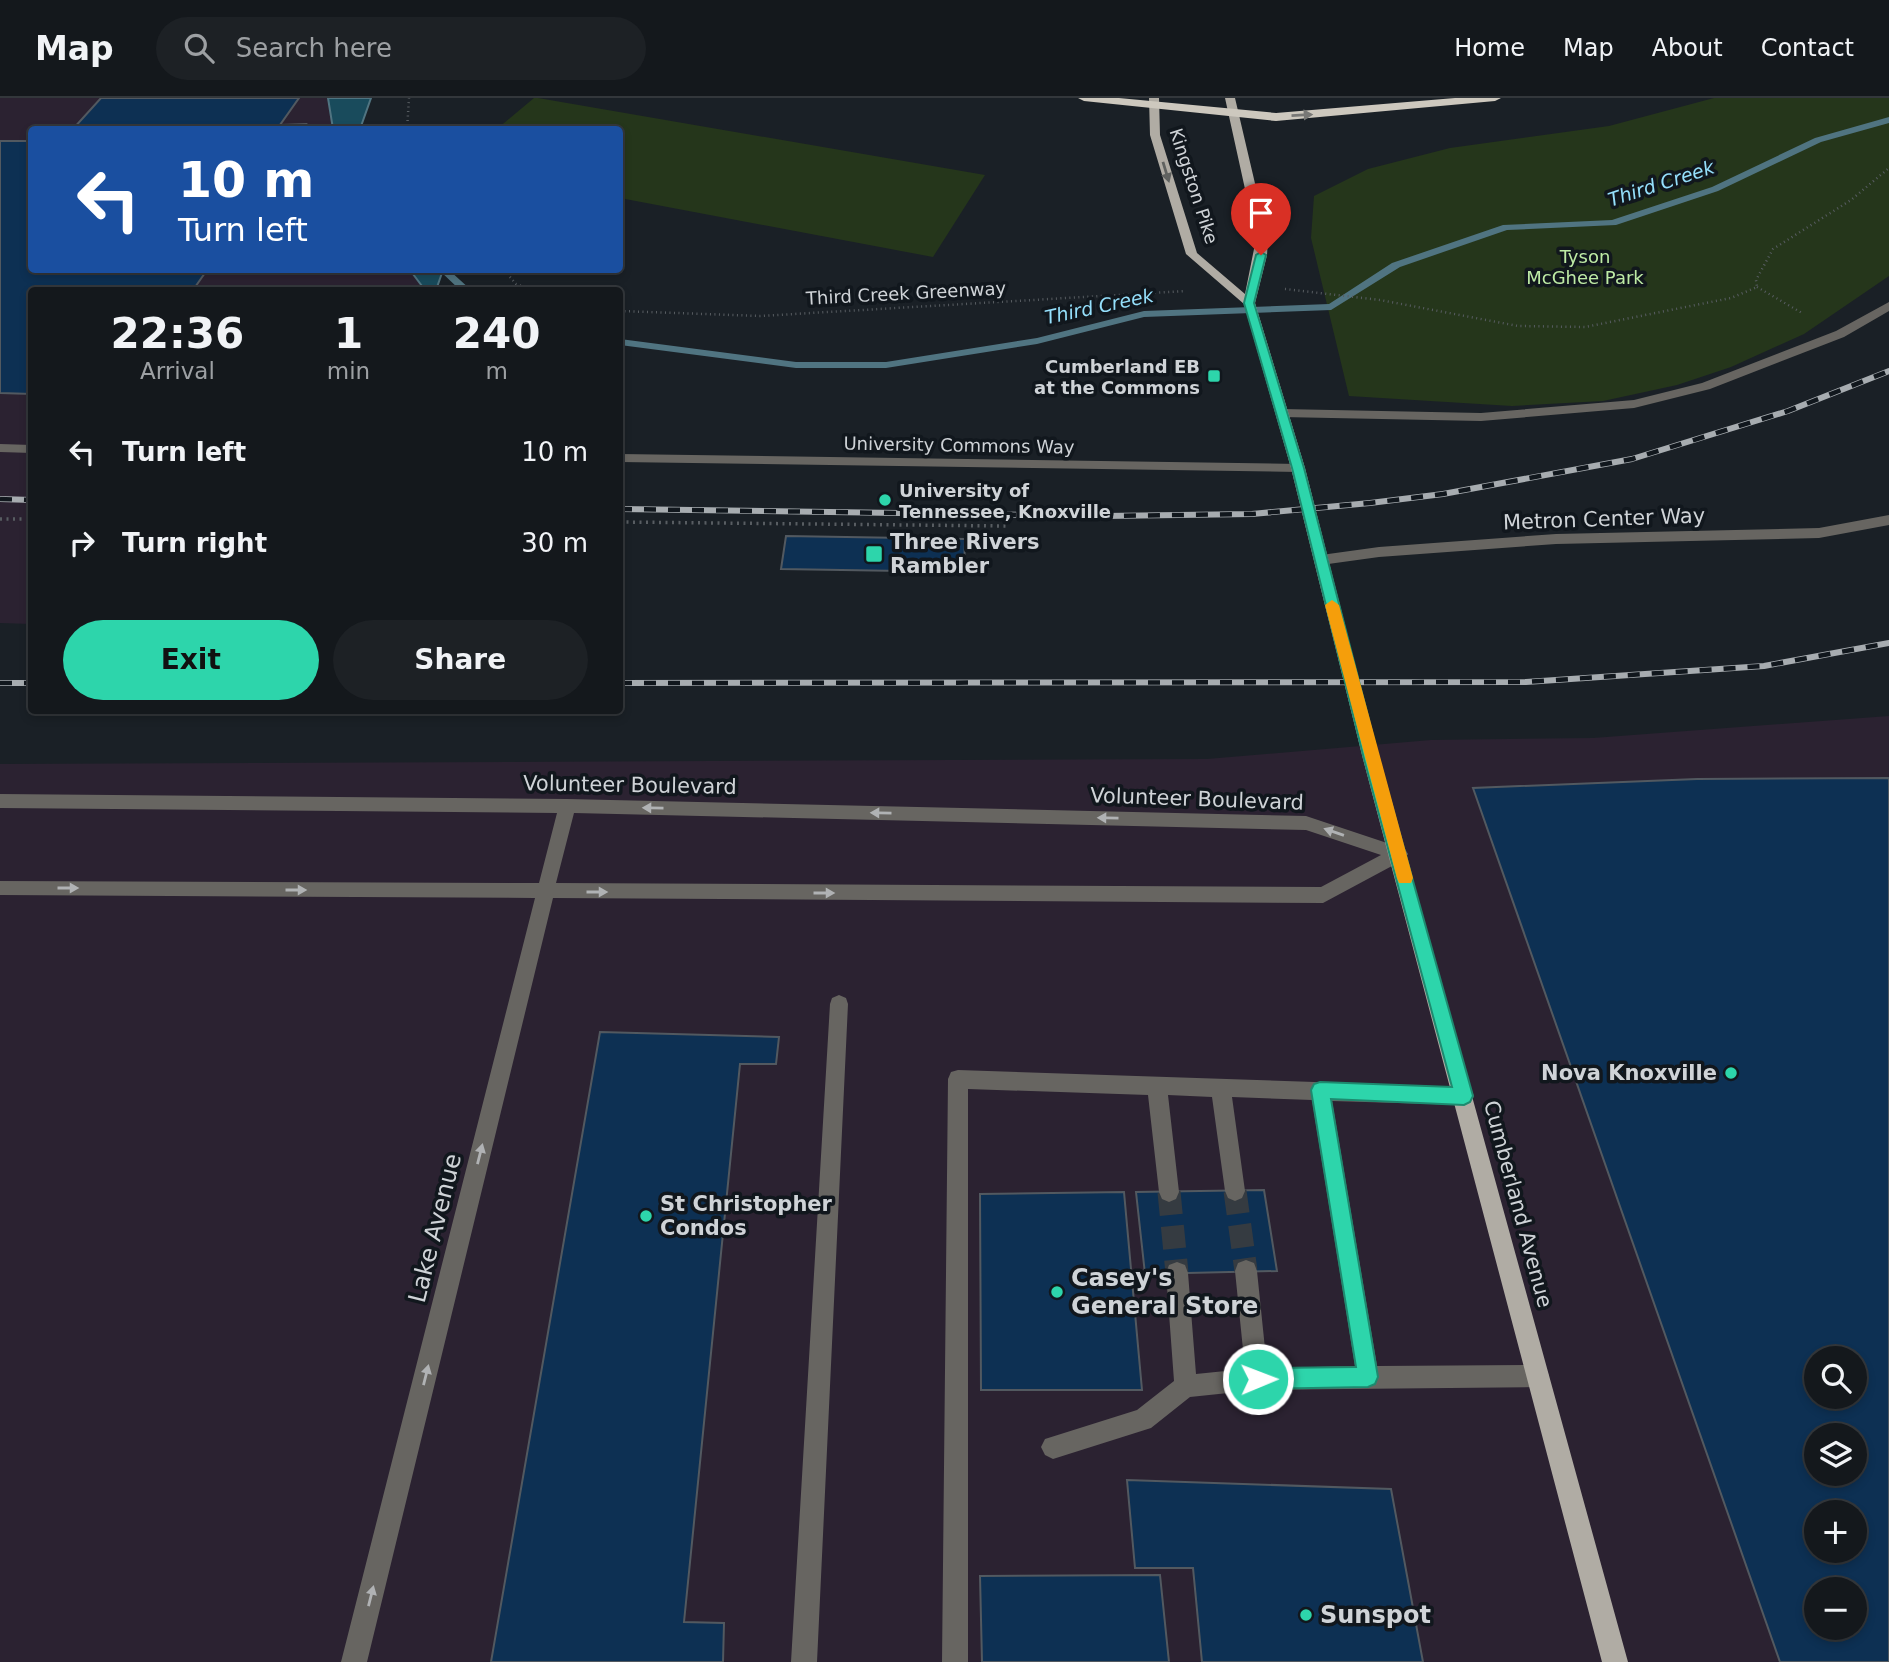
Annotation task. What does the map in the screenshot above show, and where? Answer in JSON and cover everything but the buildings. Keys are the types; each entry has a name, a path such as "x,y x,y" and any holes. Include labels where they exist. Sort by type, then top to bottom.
{"highway":[{"path":"1084,98 1154,102 1234,114 1276,117 1495,98"}],"main road":[{"path":"1230,98 1262,239 1261,255 1249,303 1298,468 1321,560"},
{"name":"Kingston Pike","path":"1154,102 1155,135 1192,254 1249,303"},
{"name":"Cumberland Avenue","path":"1321,560 1371,759 1399,854 1615,1662"}],"street":[{"path":"1282,413 1481,417 1634,404 1706,386 1840,334 1889,306"},
{"path":"0,448 28,449"},
{"name":"University Commons Way","path":"623,458 1298,468"},
{"name":"Metron Center Way","path":"1321,560 1379,552 1556,539 1819,533 1889,520"},
{"name":"Volunteer Boulevard","path":"0,801 567,806 1306,823 1399,854"},
{"name":"Lake Avenue","path":"354,1662 567,806"},
{"path":"0,888 1323,895 1399,854"},
{"path":"804,1662 839,1004"},
{"path":"955,1662 958,1079 1464,1096"},
{"path":"1157,1086 1169,1192"},
{"path":"1221,1088 1235,1191"},
{"path":"1320,1090 1368,1377"},
{"path":"1246,1272 1258,1379"},
{"path":"1177,1273 1186,1386"},
{"path":"1054,1447 1143,1420 1186,1386 1258,1379 1538,1376"}],"path":[{"path":"407,126 409,98"},
{"path":"1757,287 1756,280 1773,249 1851,200 1889,168"},
{"path":"507,273 516,284 524,287"},
{"path":"1380,300 1518,326 1585,327 1731,298 1757,287"},
{"path":"1757,287 1840,334"},
{"name":"Third Creek Greenway","path":"623,310 760,316 1194,291"},
{"path":"0,519 28,519"},
{"path":"623,522 1007,526"}],"shaded area":[{"path":"0,98 328,98 333,126 28,126 28,273 412,273 423,287 28,287 28,624 0,623"},
{"path":"1889,716 1889,1662 0,1662 0,764 1207,759 1431,740 1593,738"}],"green space":[{"path":"534,98 538,98 985,175 933,257 623,199 623,126 501,126"},
{"name":"Tyson McGhee Park","path":"1714,98 1889,98 1889,276 1804,334 1731,367 1677,385 1603,401 1512,406 1349,396 1311,238 1314,196 1368,169 1450,148 1609,126"}],"water":[{"path":"328,98 371,98 361,126 333,126"},
{"path":"412,273 442,273 437,287 423,287"}],"waterway":[{"name":"Third Creek","path":"623,342 796,365 886,365 1037,341 1144,314 1331,307 1396,265 1506,227 1613,223 1715,189 1818,140 1889,120"},
{"name":"Third Creek","path":"447,273 463,287"}],"tunnel":[{"path":"1235,1191 1246,1271"},
{"path":"1169,1192 1177,1273"}],"railway":[{"path":"623,509 1104,516 1252,514 1370,503 1443,494 1632,459 1788,411 1889,371"},
{"path":"0,499 28,500"},
{"path":"623,683 1526,682 1764,666 1889,643"},
{"path":"0,683 28,683"}],"slow traffic":[{"path":"1332,605 1371,759 1405,878"}],"place":[{"name":"Cumberland EB at the Commons","path":"1214,376"},
{"name":"University of Tennessee, Knoxville","path":"885,500"},
{"name":"Three Rivers Rambler","path":"874,554"},
{"name":"Nova Knoxville","path":"1731,1073"},
{"name":"St Christopher Condos","path":"646,1216"},
{"name":"Casey's General Store","path":"1057,1292"},
{"name":"Sunspot","path":"1306,1615"}],"route":[{"path":"1258,1379 1368,1377 1320,1090 1464,1096 1371,759 1298,468 1249,303 1261,255"}]}
